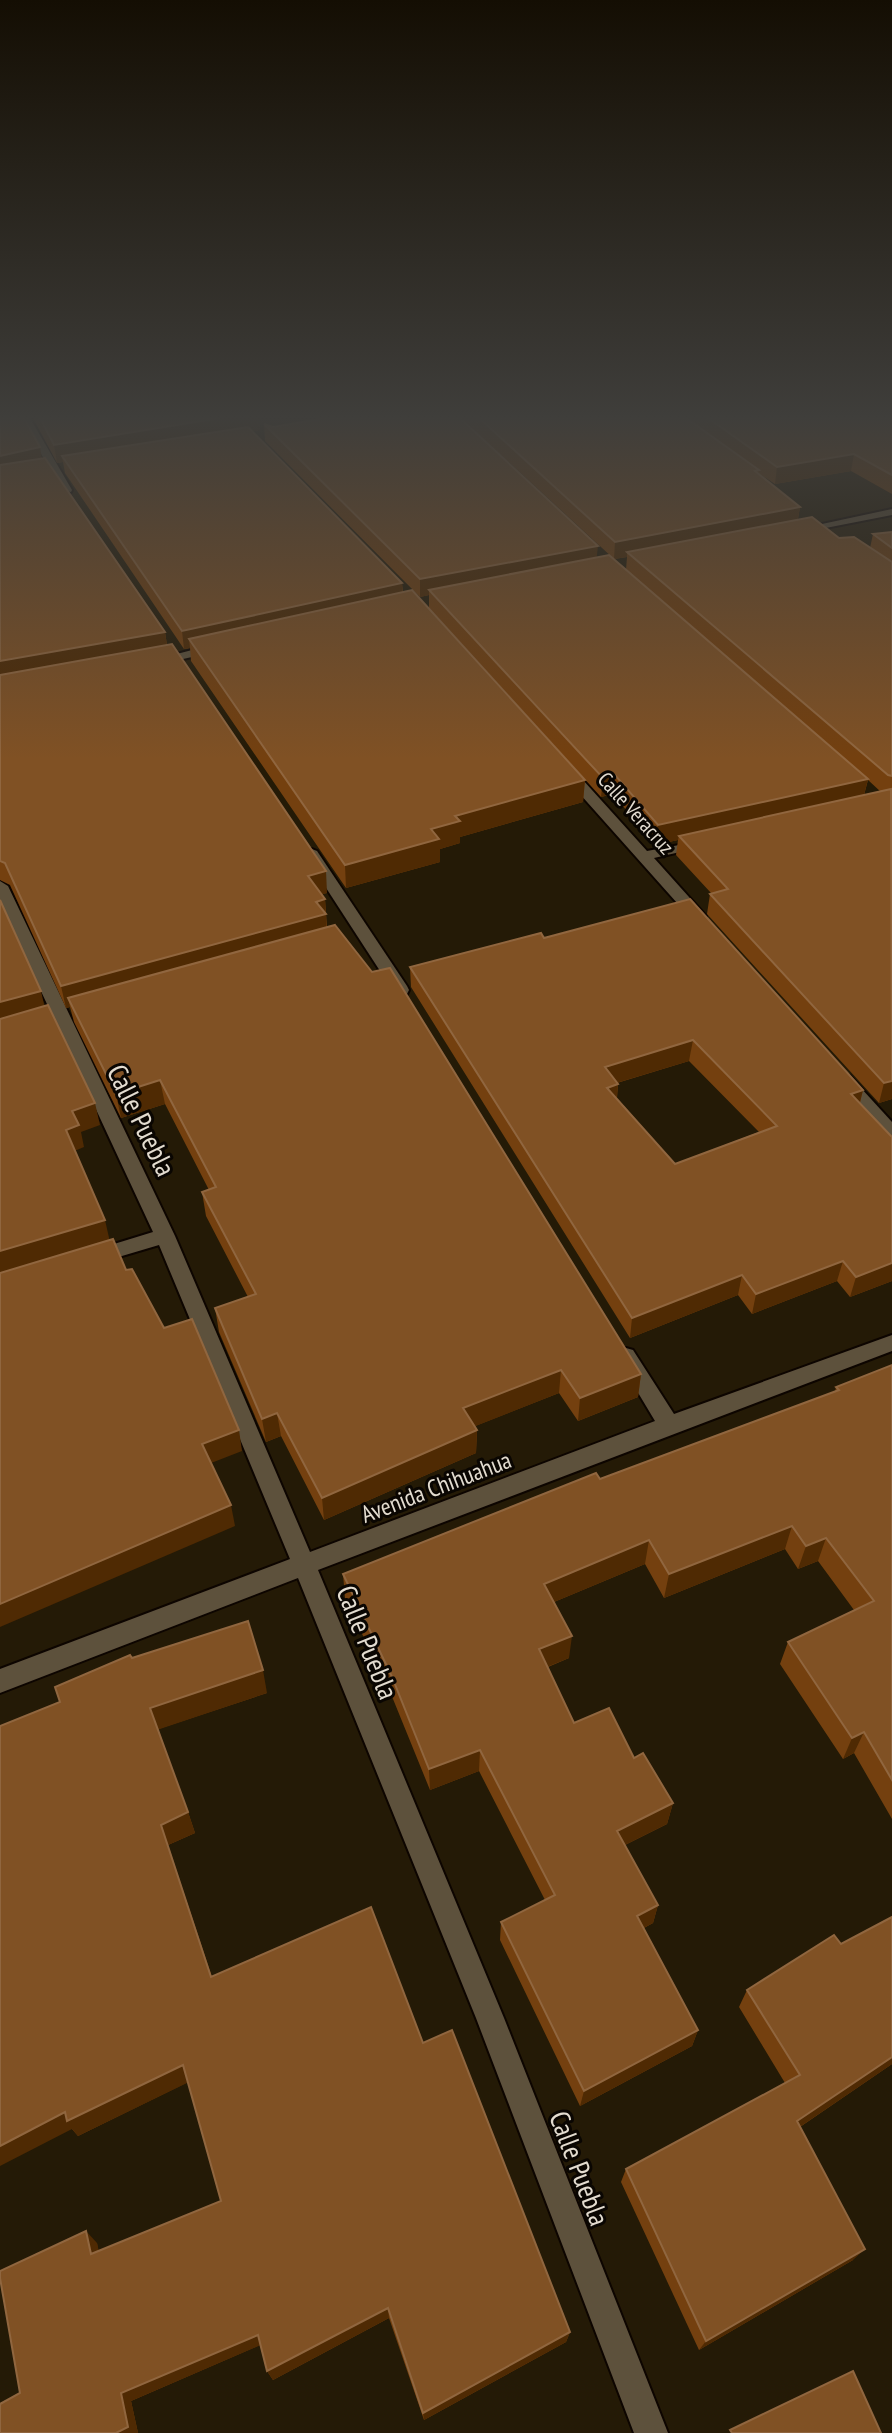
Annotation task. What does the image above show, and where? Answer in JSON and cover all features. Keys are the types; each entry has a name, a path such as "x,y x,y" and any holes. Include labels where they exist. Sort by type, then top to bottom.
{"street":[{"path":"781,534 793,532"},
{"path":"137,664 231,645"},
{"name":"Calle Veracruz","path":"562,765 708,928"},
{"path":"644,856 723,838"},
{"path":"303,841 359,935 409,1003"},
{"name":"Calle Puebla","path":"0,886 165,1237 305,1567 490,2018 651,2433"},
{"path":"828,1062 892,1134"},
{"path":"76,1263 165,1237"},
{"path":"618,1343 669,1424"},
{"name":"Avenida Chihuahua","path":"0,1681 305,1567 669,1424 892,1343"}],"building":[{"path":"0,532 96,532 165,632 0,661"},
{"path":"114,532 351,532 402,583 182,631"},
{"path":"372,532 582,532 598,546 420,579"},
{"path":"604,532 670,532 615,542"},
{"path":"735,532 831,532 839,538 854,537 892,562 892,776 888,775 627,552"},
{"path":"892,532 892,548 873,534"},
{"path":"609,555 868,779 658,825 615,775 603,778 429,590"},
{"path":"412,590 585,780 455,816 460,821 431,829 439,839 345,865 189,639"},
{"path":"172,644 326,871 308,876 325,899 316,902 326,914 61,986 5,863 0,861 0,675"},
{"path":"891,789 892,1081 884,1083 710,894 728,889 679,836"},
{"path":"690,899 863,1090 851,1094 892,1137 892,1263 856,1277 843,1261 756,1294 742,1275 632,1318 410,967 541,933 544,938","holes":["693,1040 777,1126 675,1164 607,1088 618,1084 605,1067"]},
{"path":"0,900 41,991 0,1002"},
{"path":"335,925 372,972 390,968 641,1374 580,1398 561,1370 463,1408 477,1430 322,1498 277,1413 262,1419 215,1308 256,1294 202,1192 216,1187 160,1080 116,1094 68,998"},
{"path":"48,1005 95,1103 72,1111 79,1125 66,1130 105,1220 0,1251 0,1019"},
{"path":"113,1239 126,1270 132,1269 164,1328 192,1319 239,1430 202,1444 231,1505 0,1604 0,1273"},
{"path":"892,1365 892,1780 864,1732 852,1738 788,1642 874,1601 826,1538 806,1546 792,1526 669,1574 649,1540 544,1584 572,1636 539,1649 574,1723 609,1708 634,1758 643,1753 673,1803 617,1831 658,1905 637,1916 698,2030 584,2091 501,1922 555,1895 480,1750 429,1769 392,1677 343,1574 596,1473 600,1479 839,1390 836,1387"},
{"path":"248,1621 263,1670 150,1708 188,1812 161,1825 211,1977 371,1907 423,2043 452,2030 570,2332 423,2413 388,2308 267,2371 258,2335 121,2393 128,2427 116,2433 0,2433 0,2404 20,2393 0,2271 86,2231 91,2254 221,2201 183,2065 67,2121 65,2112 0,2146 0,1726 60,1702 55,1687 130,1655 132,1658"},
{"path":"892,1917 892,2057 797,2121 865,2249 706,2341 626,2169 800,2075 747,1990 834,1935 841,1944"},
{"path":"853,2371 881,2433 732,2433 730,2430"}]}
